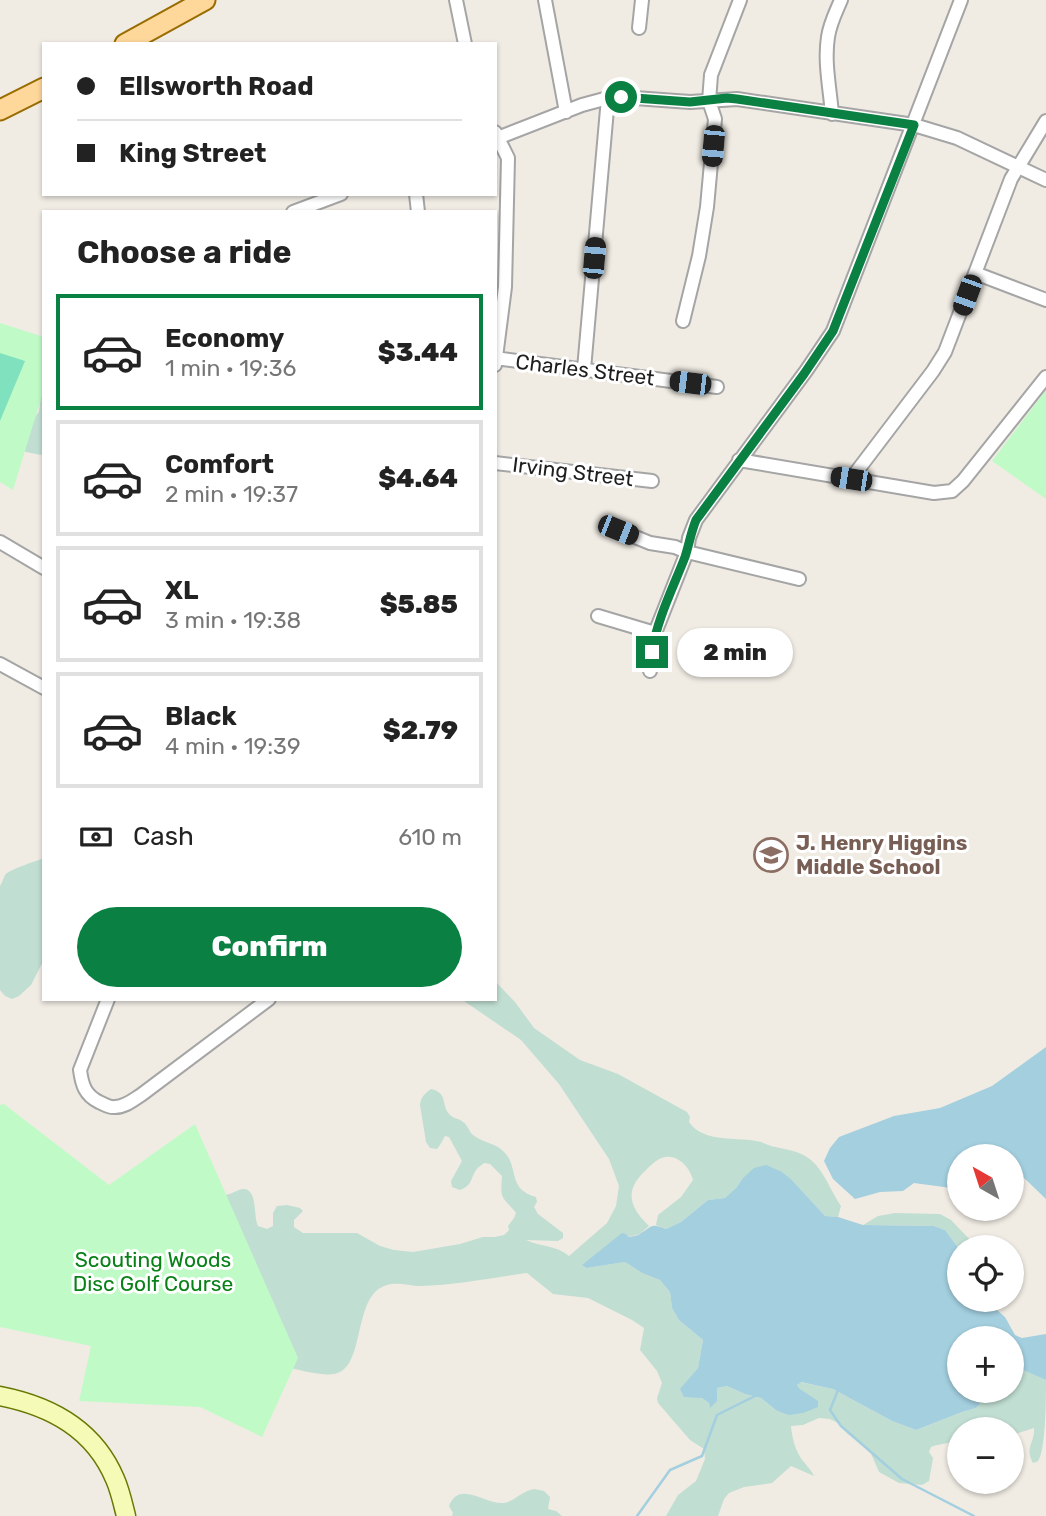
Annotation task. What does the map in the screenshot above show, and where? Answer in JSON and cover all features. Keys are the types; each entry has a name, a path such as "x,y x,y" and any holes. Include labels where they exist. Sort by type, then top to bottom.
{"main road":[{"path":"129,42 205,0"},
{"path":"0,110 42,90"}],"street":[{"path":"456,0 465,42"},
{"path":"545,0 566,112"},
{"path":"639,28 642,0"},
{"path":"682,321 699,256 707,207 715,119 709,101 711,75 740,0"},
{"path":"832,114 828,37 833,16 841,0"},
{"path":"650,671 655,633 687,552 696,520 833,331 961,0"},
{"path":"584,369 608,98"},
{"path":"497,137 608,98 690,102 727,98 914,125 957,138 1046,180"},
{"path":"851,479 940,362 951,340 1011,179 1046,121"},
{"path":"497,139 508,158 505,287 497,352"},
{"path":"298,210 336,196"},
{"path":"975,273 1046,300"},
{"name":"Charles Street","path":"497,360 717,387"},
{"path":"739,460 934,493 952,491 963,481 1046,377"},
{"name":"Irving Street","path":"497,463 652,481"},
{"path":"618,530 650,543 799,579"},
{"path":"0,542 42,567"},
{"path":"598,616 655,633"},
{"path":"0,664 42,687"},
{"path":"107,1001 80,1070 85,1091 92,1098 108,1106 117,1107 141,1096 266,1001"},
{"path":"0,1396 30,1402 82,1431 103,1457 116,1480 125,1516"}],"green space":[{"path":"0,323 42,336 42,396 13,490 0,482"},
{"path":"0,353 25,361 0,421"},
{"path":"42,387 41,455 17,447 30,421 39,412"},
{"path":"1046,390 1046,499 992,461"},
{"path":"42,859 42,964 31,985 12,999 0,990 0,886 5,875"},
{"path":"497,983 534,1028 580,1060 618,1074 687,1112 689,1122 703,1134 761,1142 797,1152 811,1160 841,1206 838,1217 825,1216 782,1172 743,1178 725,1198 708,1200 681,1222 666,1229 656,1225 658,1215 681,1197 693,1180 679,1160 670,1157 660,1159 639,1177 632,1191 633,1205 649,1226 640,1234 629,1237 626,1234 587,1268 625,1262 660,1280 670,1292 672,1308 679,1320 703,1340 698,1368 681,1389 702,1398 710,1407 717,1388 727,1386 761,1398 777,1411 803,1413 808,1396 797,1385 800,1382 833,1389 892,1421 916,1430 947,1418 947,1443 931,1447 929,1452 933,1458 929,1481 922,1485 899,1483 879,1472 869,1449 848,1434 840,1424 819,1418 803,1425 791,1426 798,1453 814,1476 791,1466 772,1483 744,1487 729,1493 718,1516 666,1516 678,1495 696,1481 705,1459 704,1449 690,1440 658,1403 662,1383 657,1371 640,1350 644,1328 588,1298 553,1294 527,1273 447,1284 384,1286 374,1293 367,1305 351,1360 344,1369 334,1374 323,1374 286,1367 222,1195 242,1189 249,1191 254,1199 258,1226 267,1229 273,1226 273,1213 277,1206 287,1205 303,1211 294,1220 294,1227 303,1233 357,1233 380,1246 394,1250 413,1252 504,1235 516,1213 503,1197 502,1176 490,1164 484,1163 476,1169 467,1186 460,1190 452,1187 451,1181 462,1161 449,1137 445,1136 437,1149 430,1148 426,1142 420,1105 423,1096 431,1089 440,1093 452,1117 465,1123 473,1135 503,1151 521,1189 536,1197 534,1207 538,1214 563,1233 563,1238 558,1241 526,1240 559,1250 569,1256 607,1223 616,1206 619,1186 609,1159 559,1084 521,1040 464,1001 497,1001"},
{"name":"Scouting Woods Disc Golf Course","path":"4,1104 109,1185 195,1124 298,1358 262,1437 200,1407 79,1401 91,1346 0,1327 0,1105"},
{"path":"895,1213 940,1214 965,1235 949,1235 945,1230 934,1226 863,1225 878,1216"},
{"path":"1024,1370 1046,1380 1041,1455 1038,1461 1033,1463 1030,1449 1034,1428 1024,1431 1024,1417 949,1417 976,1408 980,1403 1024,1403"},
{"path":"534,1489 544,1491 550,1497 548,1509 562,1516 452,1516 449,1506 459,1494 504,1503"}],"water":[{"path":"1046,1047 1046,1199 1024,1178 1024,1144 947,1144 947,1187 914,1183 903,1191 880,1192 855,1199 833,1179 824,1161 839,1137 894,1116 940,1108 992,1086"},
{"path":"766,1165 782,1172 825,1216 863,1225 934,1226 945,1230 949,1235 947,1312 999,1312 1010,1326 947,1326 947,1403 980,1403 976,1408 916,1430 892,1421 833,1389 801,1382 797,1385 818,1401 818,1407 789,1415 777,1411 761,1398 727,1386 717,1388 717,1401 710,1408 709,1403 702,1398 684,1397 680,1389 698,1368 703,1340 679,1320 672,1308 670,1292 660,1280 625,1262 587,1268 582,1265 622,1233 631,1237 652,1226 666,1229 681,1222 708,1200 725,1198 754,1168"},
{"path":"1046,1334 1046,1380 1024,1370 1024,1338"}],"waterway":[{"path":"838,1390 830,1410 841,1426 902,1479 974,1516"},
{"path":"637,1516 670,1470 702,1456 717,1415 755,1396"}],"place":[{"name":"J. Henry Higgins Middle School","path":"771,855"}],"route":[{"path":"621,97 690,102 727,98 914,125 833,331 696,520 687,552 655,633 652,652"}]}
